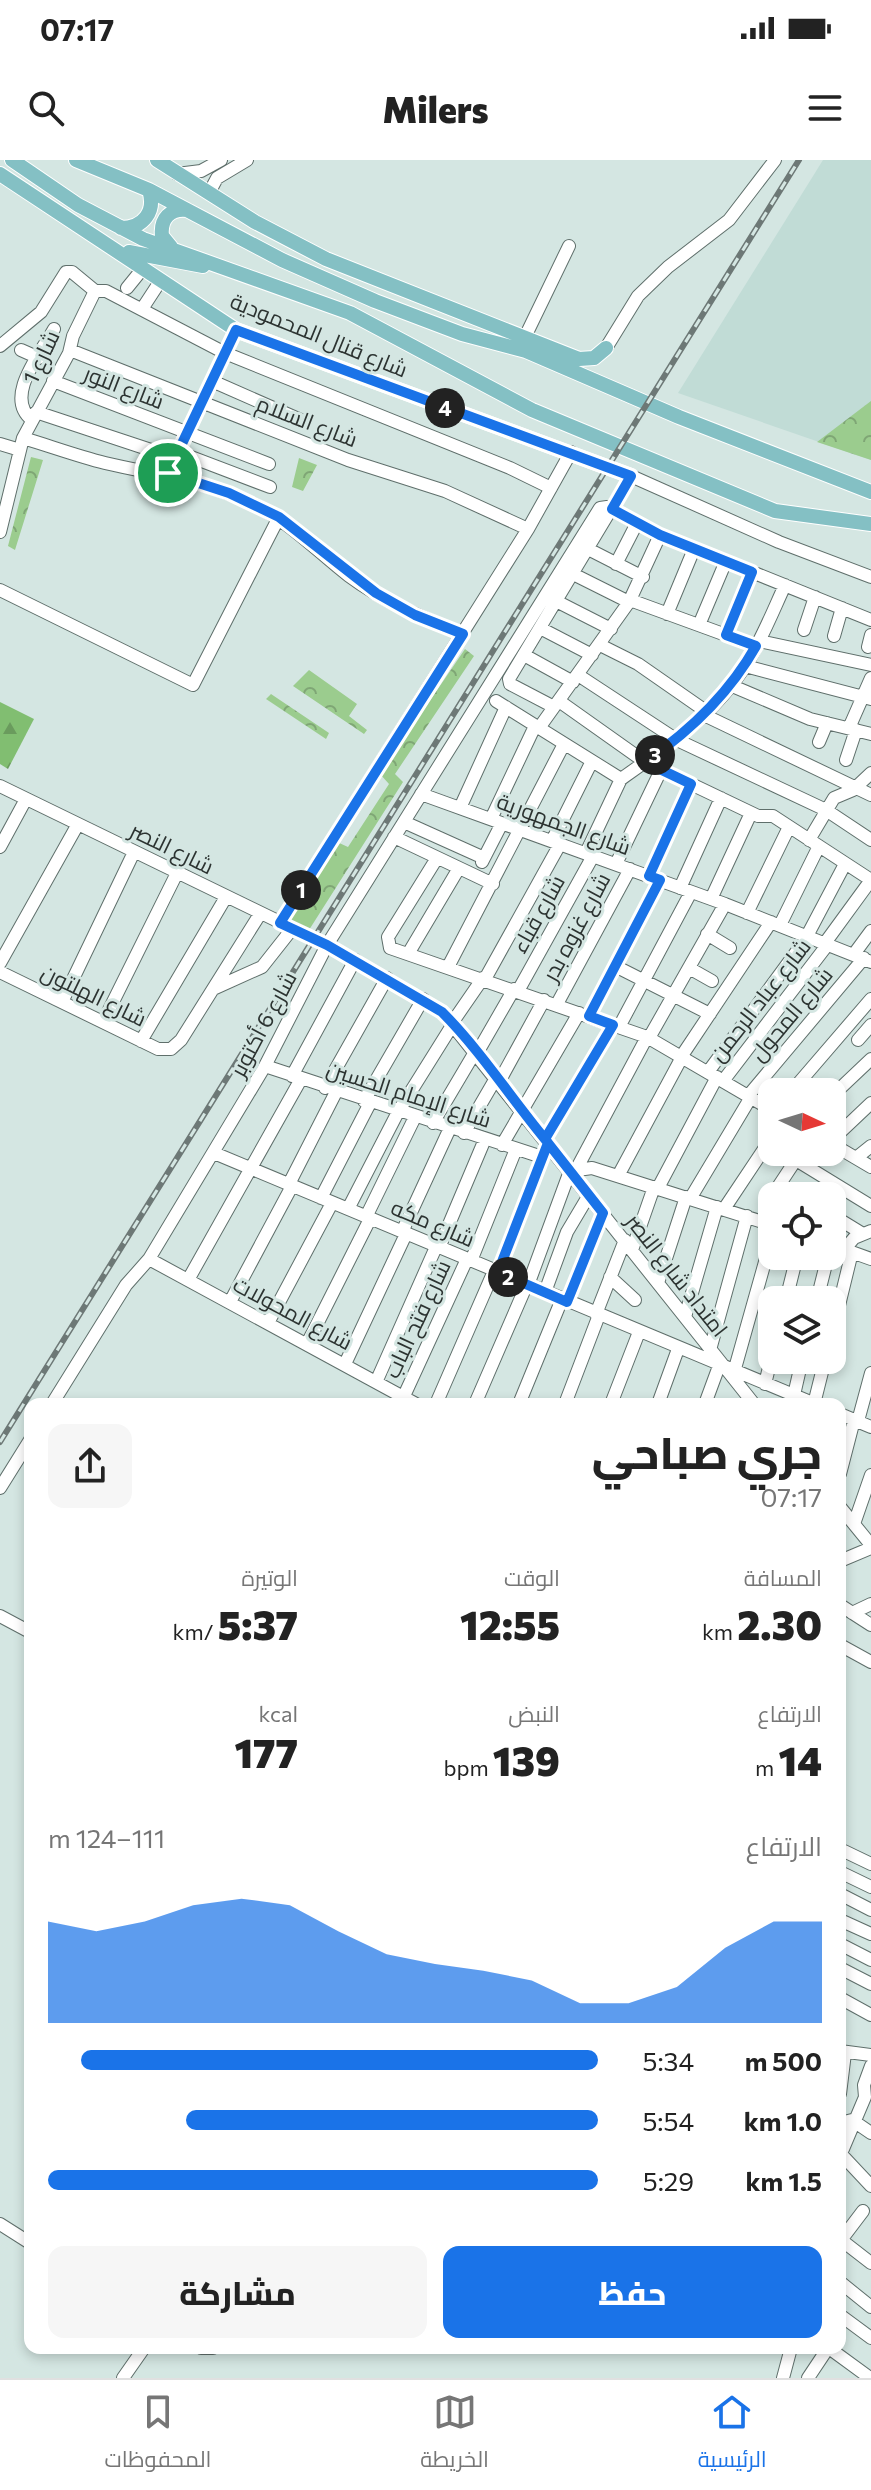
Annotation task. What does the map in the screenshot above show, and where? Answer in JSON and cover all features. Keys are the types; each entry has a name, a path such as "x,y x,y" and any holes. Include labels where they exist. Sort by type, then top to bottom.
{"main road":[{"name":"شارع قنال المحمودية","path":"12,160 56,192 121,228 350,313 419,347 500,396 765,508 798,516 871,524"},
{"path":"76,160 149,190 318,276 462,334 526,351 679,417 871,492"},
{"path":"157,160 326,259 584,360 599,356 606,348"},
{"name":"شارع قنال المحمودية","path":"0,174 144,267 192,304 236,330 631,476"},
{"path":"121,228 134,227 144,220 152,203 149,190"},
{"path":"172,248 162,236 164,220 176,210 187,210"},
{"path":"113,247 172,262 225,267"},
{"path":"318,276 326,259"}],"street":[{"path":"177,174 201,171 221,160"},
{"path":"209,193 220,175 247,160"},
{"path":"606,348 638,296 668,267 729,220 775,160"},
{"path":"525,337 569,246"},
{"path":"127,288 144,267"},
{"path":"0,346 35,318 66,272 72,272 95,291 102,289 225,353 510,468 551,488"},
{"path":"142,309 161,280"},
{"name":"شارع 1","path":"1,528 5,489 21,444 95,291"},
{"name":"شارع السلام","path":"35,318 54,329 71,345 348,460 445,491 528,529"},
{"path":"54,329 21,393 21,405 34,416 177,455 270,487"},
{"path":"168,473 236,330"},
{"path":"21,350 39,358"},
{"name":"شارع النور","path":"53,381 269,464"},
{"path":"212,381 303,421"},
{"path":"0,444 21,444 168,473 229,493 279,517 376,593 415,615 463,634"},
{"path":"213,989 262,967 528,529 571,452"},
{"path":"631,476 524,655 510,684 557,704 645,762 751,813 773,816 871,880"},
{"name":"شارع قنال المحمودية","path":"631,476 779,542 871,577"},
{"name":"شارع 6 أكتوبر","path":"56,1398 126,1285 149,1259 214,1153 265,1066 327,945 576,545 600,508 612,509"},
{"path":"612,509 660,535 871,620"},
{"path":"0,590 193,685 279,517"},
{"path":"616,564 637,523"},
{"path":"475,876 537,727 557,704 629,601 643,577 660,535"},
{"path":"588,549 643,577"},
{"path":"667,614 694,549"},
{"path":"699,625 726,561"},
{"path":"726,635 752,572"},
{"path":"573,574 629,601 726,635 871,665"},
{"path":"460,808 501,704 621,779 677,740 730,685 758,644 785,585"},
{"path":"804,630 815,597"},
{"path":"556,601 611,629"},
{"path":"834,636 842,608"},
{"path":"540,628 638,664 706,713 871,795"},
{"path":"524,655 575,679 677,740 826,810 871,840"},
{"path":"745,666 867,698"},
{"path":"846,760 852,729 867,698 871,678"},
{"path":"730,685 768,704 871,734"},
{"path":"819,742 827,723"},
{"path":"448,967 522,830 564,744"},
{"path":"348,1209 398,1112 484,979 556,843 592,761"},
{"path":"616,864 661,770"},
{"path":"618,1176 682,1057 775,924 814,843 826,810 837,796 857,787 871,773"},
{"name":"شارع قباء","path":"433,1123 516,990 589,855 621,779"},
{"path":"502,1145 521,1110 615,966 691,784"},
{"name":"شارع النصر","path":"0,786 327,945"},
{"name":"شارع الجمهورية","path":"421,794 725,904 863,958"},
{"path":"439,1398 496,1272 546,1141 644,980 686,890 721,798"},
{"path":"0,847 26,799"},
{"path":"711,899 751,813"},
{"path":"404,822 484,858"},
{"path":"0,963 78,824"},
{"path":"747,913 789,827"},
{"path":"394,837 493,884"},
{"path":"62,1002 134,852"},
{"path":"437,858 388,937 390,948 648,1037 758,1102"},
{"path":"567,1398 610,1277 656,1188 716,1077 808,936 845,864"},
{"path":"408,954 459,868"},
{"name":"شارع غزوه بدر","path":"464,1133 550,1002 630,869"},
{"path":"103,1022 177,873"},
{"name":"شارع عباد الرحمن","path":"716,1077 827,944 871,880"},
{"path":"141,1041 226,897"},
{"path":"478,1398 574,1169 725,904"},
{"path":"213,989 260,914"},
{"name":"شارع المحول","path":"658,1283 688,1198 750,1097 863,958 871,931"},
{"path":"707,934 730,948"},
{"name":"امتداد شارع النصر","path":"327,945 423,999 453,1023 546,1141 574,1169 589,1195 726,1368 746,1398"},
{"path":"188,1280 253,1169 355,960"},
{"path":"615,966 710,1014"},
{"path":"689,968 712,981"},
{"name":"شارع الهلتون","path":"0,972 158,1049 171,1049 181,1040 213,989"},
{"path":"230,1302 290,1185 331,1090 387,978"},
{"path":"268,1323 327,1200 367,1102 423,999"},
{"path":"803,1078 871,999"},
{"path":"858,1040 871,1025"},
{"path":"846,1083 871,1059"},
{"name":"شارع الإمام الحسين","path":"265,1066 542,1157"},
{"path":"846,1128 871,1103"},
{"path":"307,1344 415,1117"},
{"path":"345,1364 450,1128"},
{"path":"377,1380 485,1139"},
{"path":"856,1158 871,1146"},
{"name":"شارع فتح الباب","path":"404,1396 469,1260 516,1149"},
{"path":"846,1151 871,1167"},
{"name":"شارع مكه","path":"214,1153 801,1398"},
{"path":"685,1317 721,1208 758,1156"},
{"path":"813,1166 871,1206"},
{"path":"574,1169 592,1168 758,1220"},
{"path":"545,1292 567,1232 589,1195"},
{"path":"710,1350 752,1218 758,1211"},
{"path":"522,1398 603,1213"},
{"path":"846,1222 867,1232 846,1247"},
{"path":"846,1250 871,1259"},
{"name":"شارع المحولات","path":"149,1259 407,1398"},
{"path":"708,1398 726,1368 760,1270"},
{"path":"610,1277 635,1300"},
{"path":"613,1398 639,1332"},
{"path":"660,1398 678,1349"},
{"path":"846,1454 871,1373"},
{"path":"765,1384 767,1374"},
{"path":"794,1395 799,1374"},
{"path":"816,1398 822,1374"},
{"path":"846,1416 871,1427"},
{"path":"0,1488 24,1450"},
{"path":"854,1524 871,1475"},
{"path":"846,1514 870,1543 846,1557"},
{"path":"852,1613 871,1604"},
{"path":"846,1609 871,1625"},
{"path":"0,1616 24,1629"},
{"path":"846,1648 871,1662"},
{"path":"846,1852 871,1864"},
{"path":"846,1875 871,1887"},
{"path":"846,1897 871,1910"},
{"path":"846,1923 871,1934"},
{"path":"846,1947 871,1960"},
{"path":"846,1971 871,1984"},
{"path":"846,2001 871,2015"},
{"path":"846,2052 871,2055"},
{"path":"871,2066 864,2085 868,2103 846,2122 871,2133"},
{"path":"846,2161 871,2186"},
{"path":"846,2233 863,2211"},
{"path":"0,2224 24,2239"},
{"path":"846,2242 869,2258"},
{"path":"846,2287 871,2307"},
{"path":"846,2319 871,2338"},
{"path":"123,2378 140,2354"},
{"path":"783,2378 789,2354"},
{"path":"808,2378 824,2354"},
{"path":"836,2354 870,2378"},
{"path":"843,2378 852,2365"}],"shaded area":[{"path":"823,160 871,160 871,460 678,393"}],"green space":[{"path":"871,401 871,460 817,442"},
{"path":"31,457 43,460 15,550 8,546"},
{"path":"299,458 317,465 303,491 292,487"},
{"path":"465,649 474,656 395,774 403,782 309,930 290,919 337,842 348,847 389,784 380,774"},
{"path":"309,670 357,704 349,716 367,730 364,734 293,686"},
{"path":"271,694 329,733 326,739 266,699"},
{"path":"0,702 34,719 8,769 0,764"}],"railway":[{"path":"27,1398 799,160"},
{"path":"0,1442 24,1403"}],"route":[{"path":"168,473 229,493 279,517 349,575 376,593 415,615 463,634 280,923 327,945 442,1012 453,1024 476,1055 545,1139 603,1213 567,1302 498,1272 548,1143 545,1139 613,1025 589,1016 660,880 649,876 691,784 645,762 677,740 704,715 745,666 756,646 726,635 752,572 660,535 612,509 631,476 236,330 168,473"}]}
